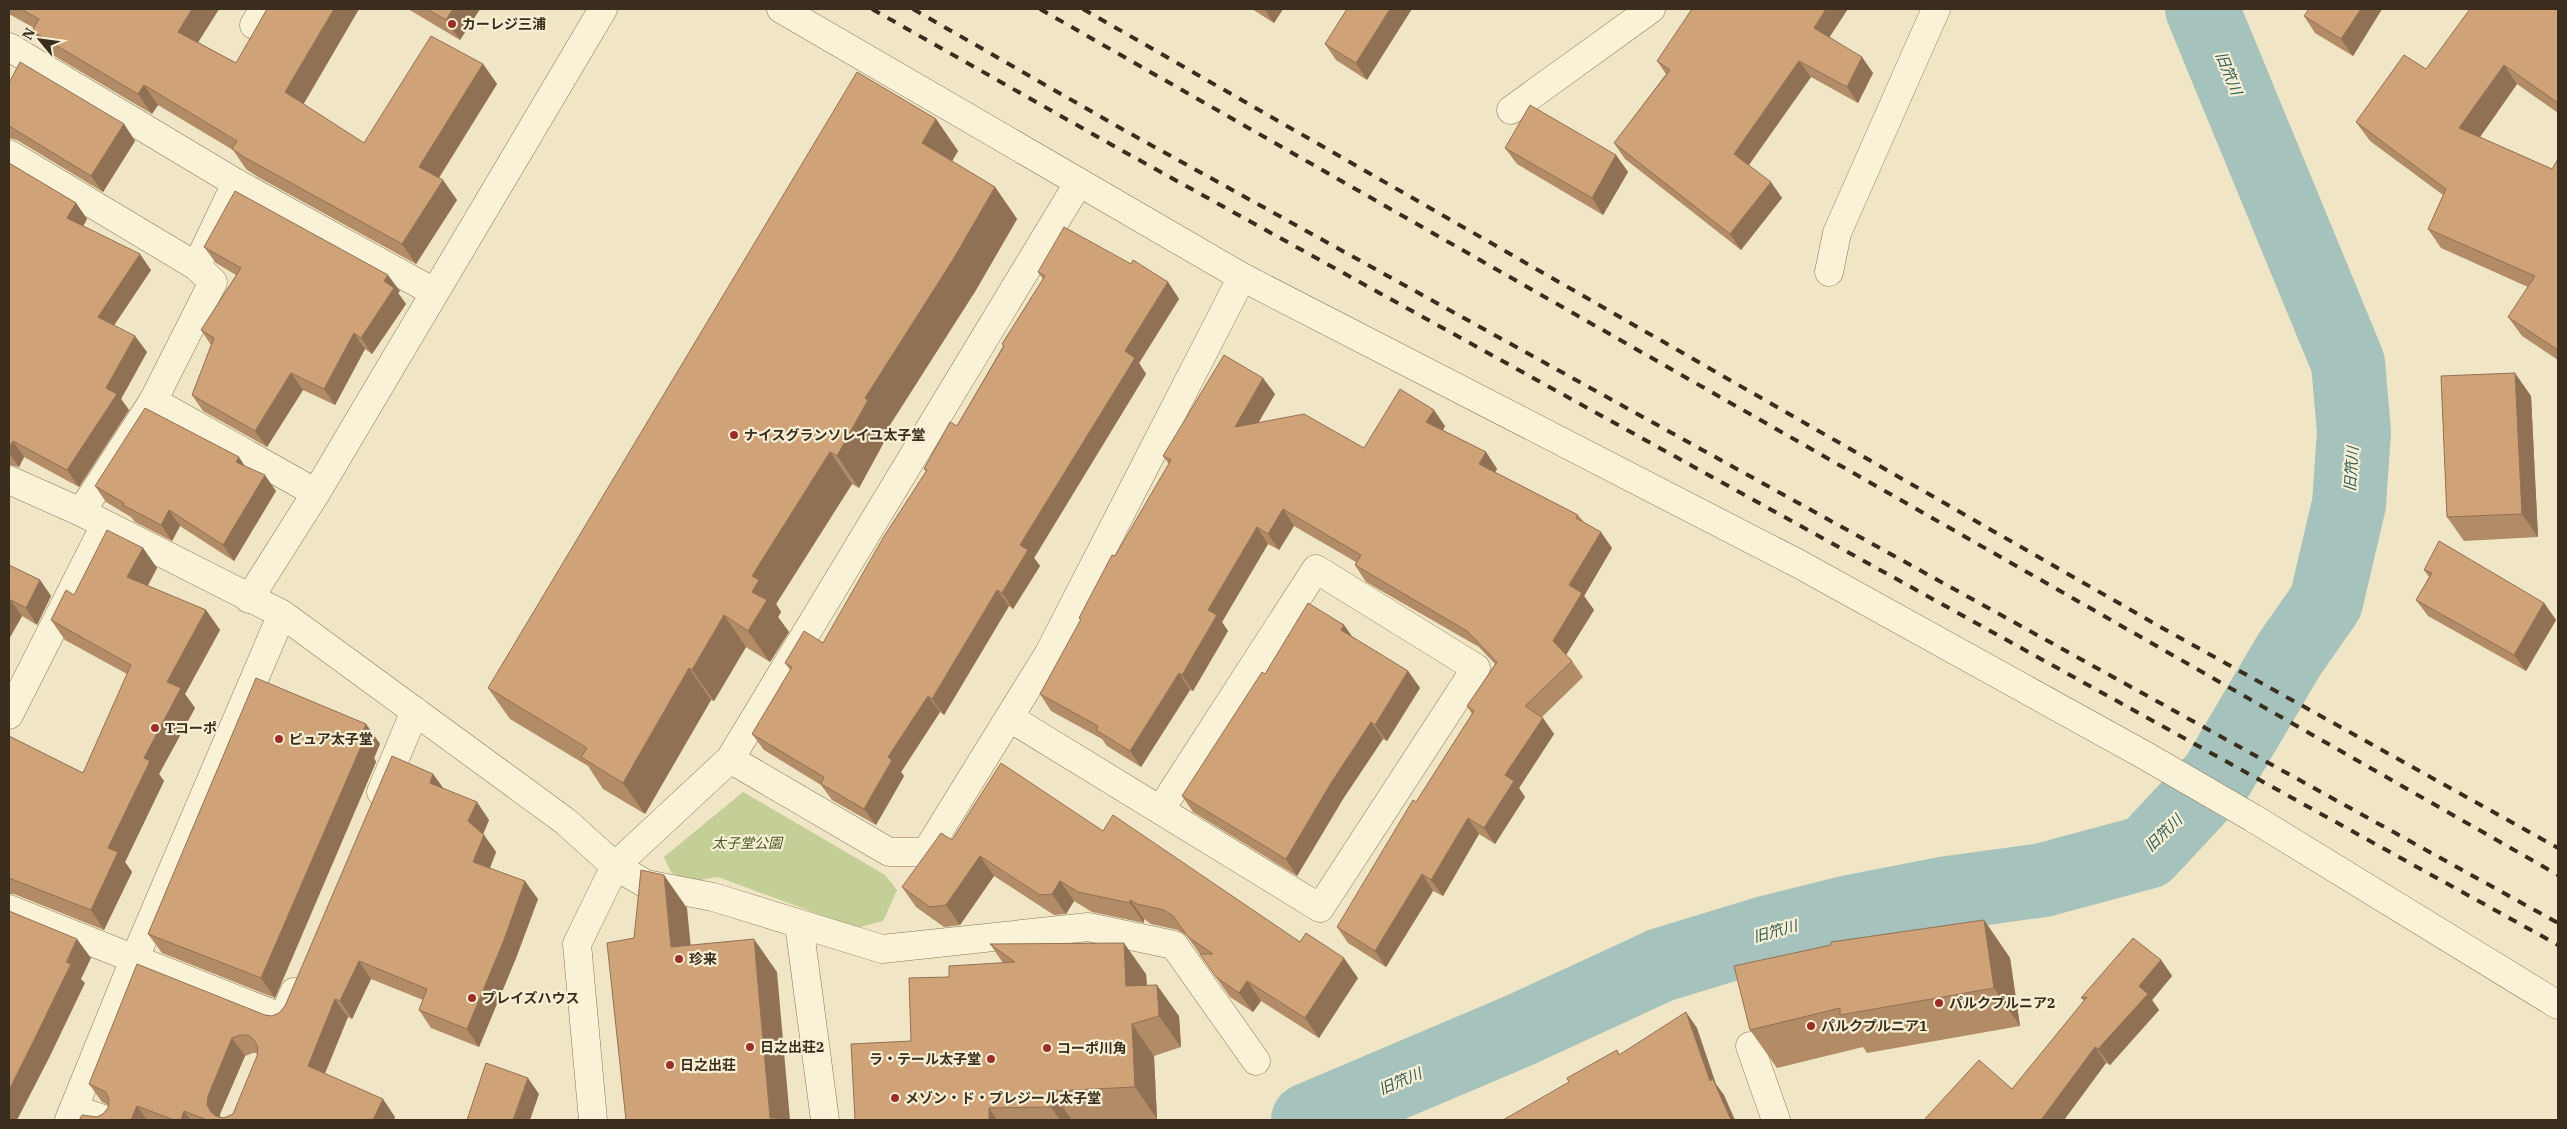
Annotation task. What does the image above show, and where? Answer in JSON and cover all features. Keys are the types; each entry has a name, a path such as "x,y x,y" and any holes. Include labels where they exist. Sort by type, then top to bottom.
{"street":[{"path":"249,599 316,493 603,9"},
{"path":"781,9 1242,277 1799,564 2146,756 2253,818 2558,1005"},
{"path":"1511,110 1651,9"},
{"path":"1830,272 1837,234 1936,9"},
{"path":"9,47 236,183 434,292"},
{"path":"9,154 196,266 212,282 153,401 81,512"},
{"path":"594,1120 578,944 615,866 730,759 1079,182"},
{"path":"196,266 236,183"},
{"path":"730,759 890,852 926,852 1010,718 1048,653 1242,277"},
{"path":"153,401 316,493"},
{"path":"9,480 81,512 249,599 282,614 565,821 615,866 646,884 713,897 882,949 1088,927 1174,945 1256,1061"},
{"path":"9,715 105,525"},
{"path":"1010,718 1320,908 1476,668 1316,569 1161,809"},
{"path":"106,1120 72,1115 134,960 282,614"},
{"path":"373,810 416,711"},
{"path":"9,909 283,1018 302,973"},
{"path":"799,924 824,1120"},
{"path":"1750,1046 1776,1120"}],"green space":[{"name":"太子堂公園","path":"743,792 885,875 897,890 883,921 856,928 718,877 689,882 671,872 664,857"}],"building":[{"path":"21,9 192,9 178,32 236,63 267,9 334,9 285,92 364,143 431,36 483,64 419,167 443,180 402,244 244,157 232,149 237,141 144,85 138,94 32,31 39,19"},
{"path":"427,9 453,9 446,20"},
{"path":"1347,9 1390,9 1356,63 1325,44"},
{"path":"1692,9 1826,9 1814,28 1862,57 1847,87 1799,61 1734,154 1771,182 1730,234 1614,143 1670,70 1657,61"},
{"path":"2309,9 2361,9 2341,39 2304,16"},
{"path":"2470,9 2558,9 2558,103 2504,65 2459,128 2552,169 2558,159 2558,350 2508,317 2535,276 2428,229 2446,189 2356,122 2404,55 2426,69"},
{"path":"20,62 124,124 91,176 9,126 9,83"},
{"path":"857,72 936,119 922,143 995,187 954,258 865,398 868,400 837,456 830,452 752,576 759,580 752,592 767,600 748,631 724,615 692,670 689,668 623,783 581,757 587,748 488,688"},
{"path":"1530,105 1616,155 1592,198 1505,148"},
{"path":"9,163 76,203 67,218 140,254 98,317 135,336 106,388 117,394 67,470 13,441 9,448"},
{"path":"235,191 388,275 384,281 394,288 361,338 354,333 324,389 291,373 255,431 192,395 214,338 201,330 241,268 204,247"},
{"path":"1064,227 1131,264 1133,260 1168,282 1125,351 1135,358 1020,545 1028,550 1002,593 997,590 932,699 928,696 888,757 892,760 864,809 821,784 824,777 752,734 792,667 785,663 804,631 823,643 883,538 927,470 924,469 950,422 957,426 1004,346 1002,344 1045,276 1038,272"},
{"path":"1224,355 1263,378 1235,427 1304,414 1364,448 1400,389 1434,410 1426,422 1486,452 1479,464 1578,515 1576,518 1601,532 1569,585 1582,593 1553,641 1572,661 1525,706 1543,718 1505,775 1514,781 1484,828 1468,818 1431,880 1422,874 1375,951 1337,927 1413,800 1416,802 1474,711 1467,706 1497,662 1467,631 1355,565 1361,555 1283,509 1268,534 1257,527 1208,610 1217,615 1182,675 1179,673 1130,751 1096,730 1098,726 1040,694 1081,619 1079,618 1112,555 1115,556 1171,460 1163,456"},
{"path":"2515,373 2522,514 2447,517 2441,376"},
{"path":"145,408 239,457 236,462 265,475 223,545 169,510 161,525 123,505 124,503 95,486"},
{"path":"107,530 143,548 127,577 206,610 167,682 181,688 144,758 150,761 108,848 118,852 91,910 9,878 9,736 83,773 131,665 51,620 66,590 74,595"},
{"path":"2439,541 2544,603 2514,655 2416,600 2432,573 2424,570"},
{"path":"9,565 40,580 26,608 11,600 9,603"},
{"path":"1308,603 1344,625 1341,630 1408,671 1375,725 1371,722 1331,783 1286,859 1182,796 1262,672 1265,674"},
{"path":"256,678 366,724 359,741 363,742 261,978 148,934"},
{"path":"392,756 433,774 430,783 477,802 468,821 484,835 473,862 525,881 504,940 467,1029 419,1010 427,989 359,961 340,1001 335,999 308,1066 383,1099 373,1120 207,1120 184,1111 181,1120 174,1120 137,1106 131,1120 79,1120 82,1115 97,1117 108,1108 109,1100 106,1092 89,1084 137,964 265,1015 272,1016 279,1013 285,1006","holes":["248,1035 258,1047 257,1056 233,1114 224,1118 216,1116 207,1105 208,1096 232,1038"]},
{"path":"1001,763 1103,831 1113,815 1300,942 1306,933 1344,958 1305,1018 1247,981 1239,993 1216,977 1200,954 1213,954 1188,937 1173,916 1164,910 1137,904 1130,900 1130,903 1078,892 1060,881 1052,894 1040,895 980,856 946,905 930,907 902,887 941,833 952,840"},
{"path":"641,870 664,875 671,947 754,939 770,1118 776,1118 776,1120 626,1120 607,943 634,938"},
{"path":"9,911 77,939 66,962 71,964 9,1090"},
{"path":"1984,920 1994,988 1840,1015 1840,1008 1750,1030 1734,966 1831,945 1831,942"},
{"path":"2133,938 2161,960 2139,986 2148,994 2098,1049 2095,1047 2041,1120 1924,1120 1979,1060 2012,1089 2087,997 2081,998"},
{"path":"1124,943 1126,986 1157,985 1159,1016 1132,1024 1135,1087 1051,1091 1051,1107 989,1108 989,1120 855,1120 851,1044 911,1041 909,978 949,977 949,966 1015,962 990,944"},
{"path":"1686,1012 1710,1081 1713,1079 1731,1120 1503,1120 1569,1082 1567,1078 1617,1050 1619,1055"},
{"path":"486,1063 528,1078 513,1120 467,1120"}],"waterway":[{"name":"旧笊川","path":"1308,1120 1520,1030 1661,965 1766,933 1850,912 1942,894 2043,880 2147,852 2217,777 2289,655 2326,602 2349,504 2354,432 2348,363 2202,9"}],"railway":[{"path":"872,9 1112,145 2558,945"},
{"path":"913,9 1122,129 2558,923"},
{"path":"1040,9 2558,875"},
{"path":"1083,9 2157,625 2558,848"}],"place":[{"name":"カーレジ三浦","path":"452,24"},
{"name":"ナイスグランソレイユ太子堂","path":"734,435"},
{"name":"Tコーポ","path":"155,728"},
{"name":"ピュア太子堂","path":"279,739"},
{"name":"珍来","path":"679,959"},
{"name":"プレイズハウス","path":"472,998"},
{"name":"パルクプルニア2","path":"1939,1003"},
{"name":"パルクプルニア1","path":"1811,1026"},
{"name":"日之出荘2","path":"750,1047"},
{"name":"コーポ川角","path":"1047,1048"},
{"name":"ラ・テール太子堂","path":"991,1059"},
{"name":"日之出荘","path":"670,1065"},
{"name":"メゾン・ド・プレジール太子堂","path":"895,1098"}]}
